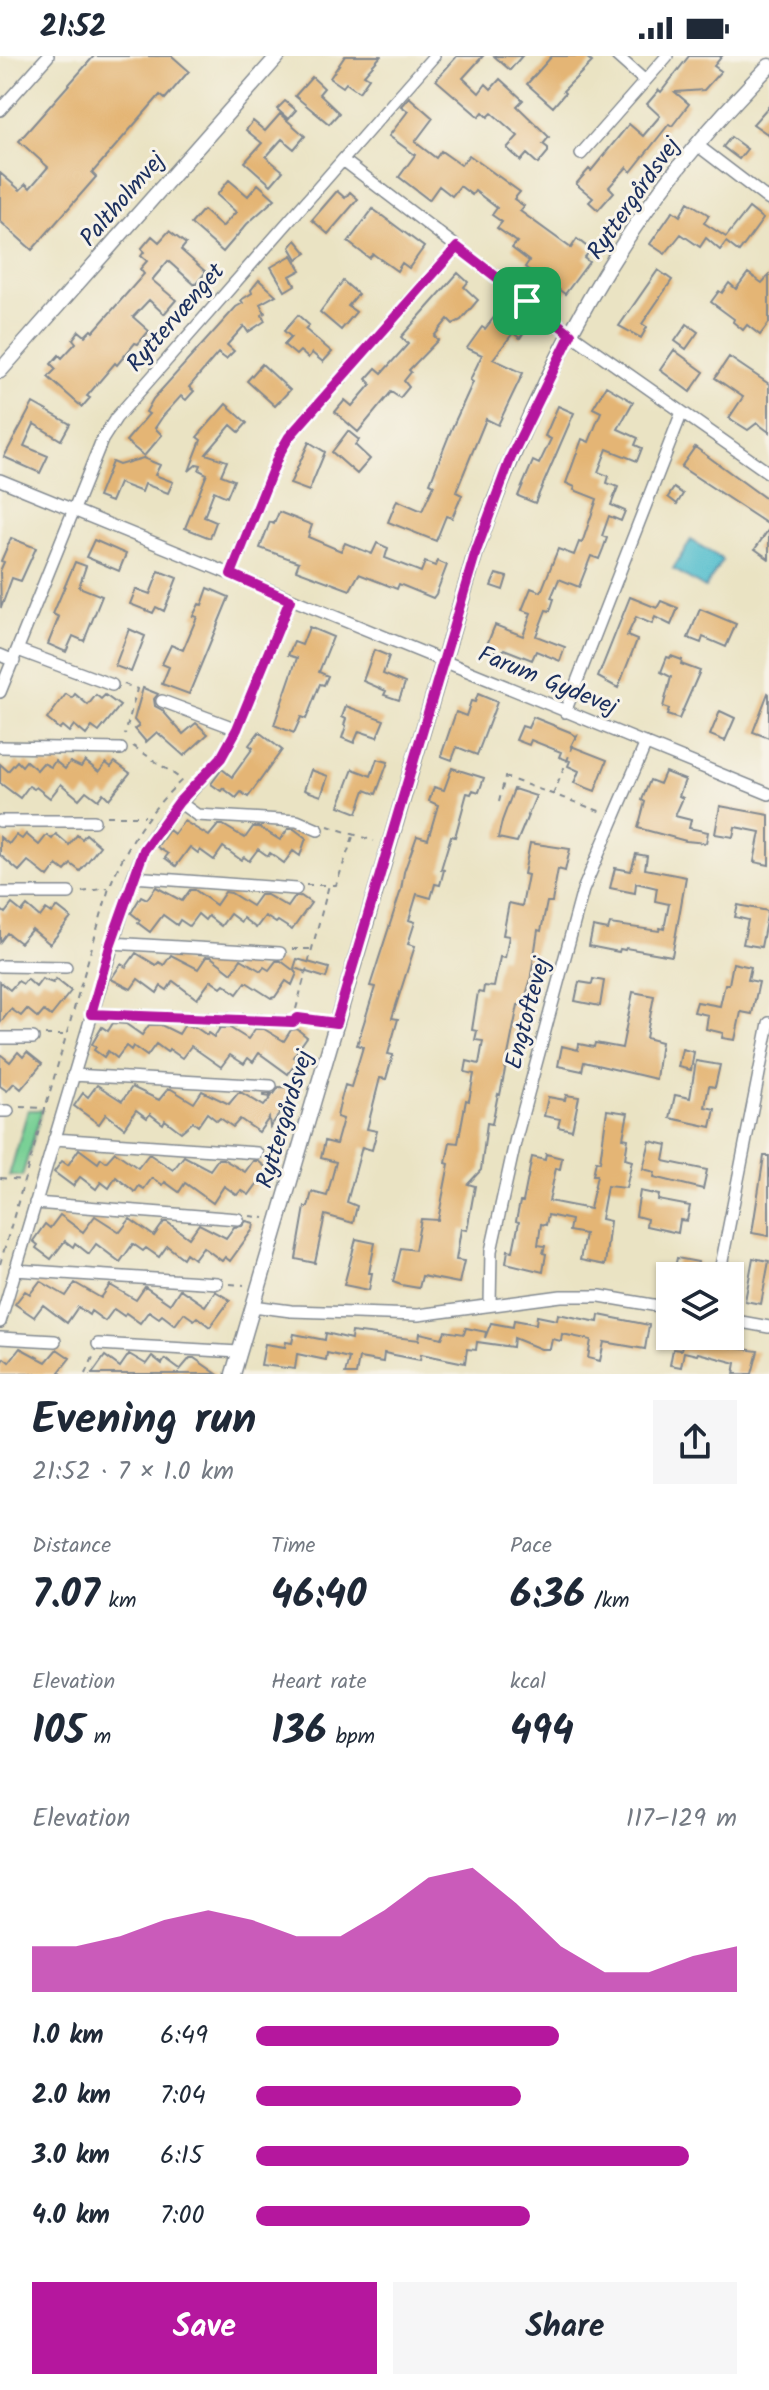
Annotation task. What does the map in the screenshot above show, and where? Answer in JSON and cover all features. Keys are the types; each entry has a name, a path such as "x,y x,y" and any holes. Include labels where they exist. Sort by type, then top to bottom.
{"street":[{"path":"0,110 48,56"},
{"name":"Paltholmvej","path":"0,371 278,56"},
{"name":"Ryttervænget","path":"0,692 102,440 116,418 434,56"},
{"path":"617,56 645,81"},
{"path":"581,154 667,56"},
{"name":"Ryttergårdsvej","path":"233,1374 476,551 508,465 571,334 636,227 697,145 769,66"},
{"path":"697,145 769,200"},
{"path":"343,160 571,334 769,473"},
{"path":"231,574 289,437 457,247"},
{"path":"565,712 682,412"},
{"name":"Farum Gydevej","path":"0,480 769,794"},
{"path":"0,1322 133,877 144,850 179,802 221,758 237,729 290,600"},
{"path":"0,655 16,656 112,685"},
{"path":"162,701 237,729"},
{"name":"Engtoftevej","path":"490,1305 491,1251 516,1138 583,890 646,743"},
{"path":"0,747 121,749"},
{"path":"179,802 197,815 297,821 318,830"},
{"path":"0,821 94,821"},
{"path":"133,877 296,889"},
{"path":"0,893 69,893"},
{"path":"111,943 280,953"},
{"path":"0,966 66,967"},
{"path":"91,1014 293,1022"},
{"path":"722,1262 769,1023"},
{"path":"0,1038 33,1038"},
{"path":"73,1075 271,1086"},
{"path":"54,1139 257,1153"},
{"path":"35,1203 238,1219"},
{"path":"15,1270 217,1283"},
{"path":"253,1306 291,1311 418,1315 561,1296 600,1296 656,1306"},
{"path":"744,1323 769,1327"},
{"path":"0,1338 55,1341"},
{"path":"98,1344 239,1352"}],"path":[{"path":"112,685 117,681 137,689 123,740 182,779"},
{"path":"553,795 584,719"},
{"path":"499,802 505,777 614,816"},
{"path":"94,821 101,816 146,816"},
{"path":"318,830 330,825 379,843"},
{"path":"296,889 303,885 336,885 354,834"},
{"path":"293,1022 329,885"},
{"path":"69,893 109,888"},
{"path":"280,953 284,949 311,949"},
{"path":"293,1022 298,1018 336,1023"},
{"path":"33,1038 41,1034 68,1035"},
{"path":"271,1086 317,1087"},
{"path":"4,1111 22,1107 47,1108"},
{"path":"257,1153 269,1150 297,1155"},
{"path":"0,1178 25,1180"},
{"path":"238,1219 245,1216 277,1219"},
{"path":"217,1283 258,1286"},
{"path":"86,1374 98,1344"}],"green space":[{"path":"28,1110 42,1110 22,1176 9,1176"}],"water":[{"path":"691,540 723,560 705,588 673,569"}],"building":[{"path":"94,56 172,56 189,71 165,99 160,95 92,173 96,177 32,250 0,221 0,173 20,190 26,184 30,188 48,167 19,141"},
{"path":"345,56 381,56 364,75 369,78 359,92 346,83 343,87 330,78"},
{"path":"457,56 483,56 463,78 479,93 486,84 491,89 500,79 523,100 517,106 549,137 543,144 548,152 538,164 527,154 521,161 507,148 518,136 492,113 488,117 483,112 479,117 436,80"},
{"path":"494,56 522,56 510,70"},
{"path":"552,56 585,56 592,62 563,91 565,93 553,107 527,84"},
{"path":"689,56 722,56 714,66 721,71 704,90 675,92 689,104 631,172 627,167 609,187 614,192 598,210 589,202 593,198 576,184 589,169 591,171 629,124 643,136 660,116 647,104 659,90 661,92"},
{"path":"312,77 324,88 319,94 339,113 329,124 295,96"},
{"path":"409,97 433,118 415,142 436,158 441,151 461,165 469,155 520,192 514,199 524,206 520,211 571,248 577,239 591,250 584,258 589,262 565,294 550,283 547,286 525,267 529,261 512,248 517,242 497,228 502,222 492,215 497,208 475,191 472,195 460,186 452,196 439,186 429,200 399,177 415,155 389,136 408,111 401,106"},
{"path":"285,101 296,110 288,119 277,109"},
{"path":"769,106 769,135 753,124"},
{"path":"280,114 305,136 294,149 282,139 266,157 283,171 271,185 245,162 262,143 246,130 253,121 265,131"},
{"path":"731,137 747,149 739,159 723,147"},
{"path":"229,180 248,196 258,184 275,199 247,224 223,252 191,224 203,210 222,227 236,212 217,195"},
{"path":"337,191 345,198 350,192 358,199 328,234 312,220"},
{"path":"688,202 709,215 704,223 726,237 749,208 763,219 739,252 726,242 720,250 706,238 700,247 681,234 665,254 650,244 673,211 680,216"},
{"path":"373,209 424,247 409,268 402,263 397,271 373,254 369,258 348,242"},
{"path":"169,231 186,244 181,250 206,272 195,285 168,261 152,280 176,300 164,314 149,300 133,317 149,331 117,365 115,363 87,396 90,398 82,407 48,377 56,369 51,364 59,355 62,358 76,343 73,339 79,331 85,336 91,330 93,332 144,274 140,269 147,261 141,256 144,252 141,249 152,236 159,242"},
{"path":"296,240 307,253 297,259 290,247"},
{"path":"292,255 301,270 290,276 295,285 285,291 271,267"},
{"path":"658,270 672,280 642,324 647,327 641,338 619,326"},
{"path":"458,273 468,282 464,287 478,300 461,320 453,324 448,319 434,336 438,340 409,370 411,372 404,381 409,387 400,398 391,392 358,432 335,412 345,400 352,406 371,384 366,379 376,368 382,373 408,344 401,337"},
{"path":"748,273 762,283 769,275 769,323 760,335 747,325 743,330 711,302 729,283 736,289"},
{"path":"259,280 276,295 260,304 265,321 248,332 244,326 227,345 234,351 226,359 218,353 189,387 194,391 186,400 181,396 163,416 155,428 162,435 144,456 126,441 149,414 146,412 153,399 243,303 241,300 252,293"},
{"path":"343,281 358,294 348,306 356,312 341,330 320,312"},
{"path":"502,307 528,326 520,338 513,333 493,359 523,373 498,425 486,419 456,492 462,495 452,518 446,516 436,541 388,522 397,500 422,511 434,485 430,483 482,355 467,348"},
{"path":"298,315 309,325 305,329 332,352 323,362 312,353 308,358 300,351 296,355 284,345 291,337 284,331"},
{"path":"687,324 698,332 686,349 675,341"},
{"path":"674,350 704,372 690,392 660,370"},
{"path":"729,357 769,384 769,432 757,423 748,430 729,418 743,397 715,378"},
{"path":"262,364 290,390 275,406 247,381"},
{"path":"606,386 633,402 618,429 638,438 635,445 642,448 637,461 607,449 598,472 609,476 607,483 618,487 611,505 625,511 621,521 609,516 602,536 607,538 599,559 591,556 579,587 559,579 551,598 554,599 550,611 546,610 536,636 565,647 560,661 536,651 532,660 504,649 502,653 486,647 495,625 523,636 531,613 522,610 531,588 541,592 558,549 574,555 579,542 582,543 597,499 574,490 575,487 566,483 582,439 589,442 601,412 593,408"},
{"path":"33,403 70,424 61,440 34,424 24,446 48,456 40,473 4,457"},
{"path":"226,404 247,423 239,432 231,425 206,454 227,461 221,475 234,480 227,497 214,491 204,517 216,522 210,538 185,528 207,474 199,470 201,465 197,464 189,471 201,440 197,437"},
{"path":"558,406 574,413 535,503 518,496 533,461 539,464 551,439 545,436"},
{"path":"348,431 359,440 355,445 370,459 357,474 332,452"},
{"path":"309,442 325,452 309,491 290,484"},
{"path":"695,447 769,501 769,525 681,467"},
{"path":"143,458 160,465 155,475 173,482 168,493 145,484 142,492 119,483 111,502 98,497 112,462 119,465"},
{"path":"674,488 683,494 677,504 668,497"},
{"path":"279,512 312,525 308,537 341,551 345,543 372,554 377,543 388,548 385,558 421,572 425,562 435,566 437,561 447,565 436,594 433,598 399,584 397,589 359,574 350,590 296,570 299,562 260,548 270,522 274,524"},
{"path":"769,529 769,559 755,549"},
{"path":"11,538 36,548 21,581 12,578 1,608 0,571 4,562 1,561"},
{"path":"94,540 126,554 119,571 86,557"},
{"path":"75,562 86,566 79,587 102,596 84,641 73,636 66,652 48,644 59,617 53,614"},
{"path":"159,571 177,578 164,611 156,607 153,613 130,604 136,589 150,594"},
{"path":"496,574 507,577 503,590 491,586"},
{"path":"208,588 229,597 189,694 162,684 169,667 162,664 171,645 183,650 197,617 193,616 199,604 202,605"},
{"path":"630,597 657,608 661,601 678,608 671,625 655,617 652,624 636,617 627,636 637,640 618,688 598,677"},
{"path":"700,609 736,624 726,647 703,637 701,643 688,638"},
{"path":"309,627 333,637 319,672 328,676 324,685 320,684 306,719 301,717 294,733 274,725 297,658 288,655 294,642 302,645"},
{"path":"129,629 145,636 131,672 115,666"},
{"path":"374,650 389,656 383,674 405,683 399,700 384,695 386,691 363,681"},
{"path":"667,657 682,660 681,664 700,671 679,719 667,715 669,709 663,707 671,677 661,672"},
{"path":"143,688 158,694 154,699 155,706 183,734 196,723 208,734 184,756 157,732 146,742 135,729 139,726 134,720"},
{"path":"66,694 72,698 75,694 88,705 96,695 101,699 105,695 120,706 99,732 92,727 86,735 74,725 69,732 62,726 59,729 47,719"},
{"path":"478,694 497,702 477,755 457,747 452,760 441,756 456,712 466,716 471,701 475,702"},
{"path":"769,694 769,738 753,732"},
{"path":"346,706 384,720 377,737 359,731 354,743 342,738 346,719 342,717"},
{"path":"720,711 735,718 725,741 710,735"},
{"path":"533,717 576,736 571,746 607,760 595,791 574,783 579,771 568,766 570,761 559,757 561,752 531,740 529,745 516,740 522,726 528,728"},
{"path":"259,732 282,750 248,797 241,792 236,798 211,784 222,769 232,777 253,748 249,745"},
{"path":"377,759 388,762 376,794 365,790 357,813 339,806 353,769 371,776"},
{"path":"17,761 22,766 26,761 37,770 43,763 51,767 55,761 65,769 70,762 81,767 85,761 99,772 106,763 111,767 115,762 130,773 109,799 103,793 98,800 86,791 79,799 61,784 50,798 36,787 29,786 20,798 0,783 0,764 8,771"},
{"path":"452,768 484,778 479,792 473,790 471,794 467,793 455,837 451,836 441,869 444,870 440,885 435,884 431,898 417,894 409,920 415,922 408,944 415,946 392,1018 398,1019 388,1054 393,1055 386,1079 380,1078 367,1129 377,1131 372,1150 362,1147 347,1202 357,1206 353,1223 325,1215 315,1263 296,1259 305,1207 308,1207 312,1192 327,1196 336,1162 321,1158 325,1141 336,1144 343,1119 337,1117 340,1103 345,1085 351,1087 363,1047 357,1045 375,987 370,986 404,872 417,836 428,839 438,805 429,801 434,787 444,790"},
{"path":"311,770 328,776 321,796 304,790"},
{"path":"665,772 685,780 679,796 683,798 675,816 691,820 689,828 708,832 706,843 638,828 645,802 642,800 650,780 660,784"},
{"path":"514,789 536,796 517,842 498,838"},
{"path":"720,806 769,815 769,865 754,862 760,832 735,827 733,837 715,834"},
{"path":"184,821 209,836 218,825 223,825 245,838 253,827 259,827 280,840 288,829 294,829 306,838 300,856 293,851 284,863 258,849 249,861 244,857 241,860 223,847 214,860 190,847 176,866 165,858 168,854 157,847 169,830 174,834"},
{"path":"26,834 39,845 47,835 52,839 56,834 69,845 77,835 82,839 86,834 100,846 80,871 71,864 65,871 57,865 48,877 28,861 19,871 0,855 0,837 9,844 16,835 22,839"},
{"path":"530,843 570,849 565,871 558,869 552,902 547,902 541,931 538,930 530,982 523,1005 518,1005 492,1124 487,1123 481,1170 468,1184 475,1186 467,1230 461,1229 456,1260 464,1261 459,1283 422,1276 419,1288 401,1285 393,1282 401,1248 415,1250 421,1219 438,1220 450,1142 458,1143 474,1074 465,1072 467,1061 479,1064 483,1041 475,1040 477,1031 472,1030 478,992 483,993 484,986 494,987 500,957 505,958 509,936 503,935 509,903 522,906"},
{"path":"636,854 647,856 645,869 686,877 672,956 626,948 619,952 589,946 593,927 608,930 610,924 659,931 660,928 664,929 669,904 655,901 657,888 636,883 635,893 610,888 615,868 631,871"},
{"path":"156,887 182,901 190,890 195,890 216,905 225,892 252,906 260,895 267,895 288,907 295,897 301,896 311,903 292,930 265,916 256,928 243,918 241,922 230,914 221,926 208,916 205,920 198,914 189,926 180,920 177,925 163,915 150,932 131,913 141,896 147,899"},
{"path":"12,904 22,912 27,906 40,917 46,909 52,913 57,907 71,918 50,944 32,929 20,943 7,933 0,942 0,909 5,913"},
{"path":"738,905 768,911 761,947 743,944 748,920 735,917"},
{"path":"136,953 156,965 159,962 164,965 171,955 198,969 206,957 211,957 232,973 241,959 261,971 264,967 269,970 276,961 281,961 297,973 292,985 286,981 275,997 271,998 246,982 237,994 224,984 221,987 211,980 197,999 173,981 167,990 161,986 157,993 138,979 131,989 111,979 121,964 126,967"},
{"path":"297,959 329,968 326,978 294,968"},
{"path":"733,963 751,967 748,980 759,982 752,1014 741,1012 735,1040 722,1038 723,1033 706,1029 708,1015 694,1012 697,1002 720,1006"},
{"path":"27,979 36,987 42,979 53,983 56,979 71,991 51,1016 44,1011 38,1018 27,1009 21,1016 11,1009 0,1023 0,982 10,990 18,981 23,984"},
{"path":"593,979 604,981 600,1006 575,1001 579,982 592,984"},
{"path":"633,992 654,996 646,1038 661,1042 656,1079 584,1062 582,1071 558,1066 562,1046 578,1050 579,1044 594,1047 595,1043 622,1048"},
{"path":"113,1023 126,1024 142,1035 149,1025 161,1025 179,1034 184,1026 195,1027 214,1037 220,1028 230,1028 248,1039 255,1029 264,1029 284,1041 291,1030 297,1029 307,1037 293,1057 298,1060 288,1074 259,1053 253,1062 248,1058 244,1064 230,1055 221,1067 191,1046 182,1058 156,1044 147,1056 133,1046 131,1050 126,1046 117,1058 108,1051 104,1057 94,1050 96,1047 92,1044 102,1027 108,1031"},
{"path":"682,1049 694,1052 691,1070 678,1067"},
{"path":"18,1052 23,1057 27,1052 42,1064 21,1089 14,1083 7,1091 0,1086 0,1054 10,1062"},
{"path":"696,1061 720,1065 715,1087 709,1086 705,1107 715,1109 711,1127 670,1118 675,1095 690,1098"},
{"path":"97,1085 122,1101 132,1087 159,1100 171,1089 194,1103 202,1091 229,1104 238,1093 242,1093 264,1106 271,1097 264,1094 274,1094 279,1087 298,1088 294,1098 270,1127 269,1118 259,1132 240,1119 233,1127 207,1113 198,1126 193,1122 181,1132 165,1120 163,1124 150,1114 147,1118 136,1110 124,1128 106,1114 99,1124 74,1106 83,1093 88,1097"},
{"path":"566,1095 579,1097 572,1130 558,1127 560,1119 544,1116 548,1097 565,1100"},
{"path":"607,1110 628,1113 623,1138 628,1139 625,1159 632,1161 626,1188 607,1186 601,1219 610,1221 605,1265 580,1260 585,1234 569,1231 571,1220 548,1215 546,1225 541,1224 538,1245 545,1246 543,1272 506,1263 508,1250 513,1251 519,1222 516,1221 532,1157 545,1160 546,1154 562,1158 560,1169 556,1168 549,1201 590,1209 597,1175 593,1175 596,1161 600,1162"},
{"path":"650,1141 667,1145 664,1161 707,1170 703,1189 654,1177 655,1172 643,1169"},
{"path":"79,1149 98,1163 101,1158 106,1162 115,1152 138,1168 149,1154 173,1170 184,1156 210,1170 218,1159 245,1172 253,1161 268,1169 249,1195 241,1190 237,1195 224,1186 213,1203 185,1183 179,1192 165,1182 163,1185 152,1178 144,1189 139,1186 135,1192 116,1177 109,1188 101,1182 96,1189 80,1177 73,1186 54,1172 62,1161 68,1165"},
{"path":"764,1156 769,1156 769,1236 752,1233"},
{"path":"640,1191 659,1195 658,1200 690,1206 687,1221 680,1220 678,1233 646,1226 647,1219 636,1216"},
{"path":"60,1215 83,1232 95,1216 120,1232 130,1219 154,1236 167,1222 189,1238 199,1224 226,1238 234,1227 242,1226 246,1221 254,1223 230,1261 225,1257 222,1261 203,1247 194,1259 186,1253 183,1258 167,1246 159,1257 133,1244 120,1262 96,1244 89,1254 75,1243 73,1247 65,1241 51,1259 36,1248 38,1245 33,1241 45,1224 50,1228"},
{"path":"356,1239 375,1243 369,1290 344,1285"},
{"path":"677,1258 698,1262 676,1262"},
{"path":"753,1258 769,1261 761,1304 745,1301"},
{"path":"40,1281 66,1296 75,1283 101,1298 110,1285 136,1300 145,1287 170,1304 180,1289 205,1306 215,1291 230,1300 210,1327 197,1317 194,1320 184,1313 175,1325 162,1315 159,1318 149,1311 140,1323 114,1309 105,1321 91,1311 89,1315 78,1307 67,1323 43,1305 34,1317 15,1304 25,1291 30,1294"},
{"path":"558,1314 598,1322 599,1315 649,1325 645,1349 604,1342 600,1361 588,1358 591,1340 562,1334 561,1341 552,1339 550,1349 541,1349 514,1338 513,1347 477,1342 476,1350 467,1349 465,1363 421,1354 420,1360 384,1353 383,1362 359,1358 356,1374 345,1374 349,1358 327,1353 326,1360 297,1354 295,1369 261,1365 265,1344 285,1347 286,1342 292,1343 294,1334 325,1340 326,1333 351,1339 352,1332 419,1340 420,1333 442,1338 445,1331 464,1334 466,1328 486,1332 485,1338 491,1323 513,1327 514,1320 536,1324 537,1316 557,1320"},
{"path":"20,1348 46,1362 57,1349 70,1358 59,1372 62,1374 0,1374 0,1364 4,1358 9,1362"},
{"path":"673,1350 758,1351 752,1374 734,1374 736,1363 698,1353 684,1352 681,1367 670,1365"},
{"path":"129,1354 146,1364 152,1356 162,1364 165,1359 180,1370 190,1358 194,1358 217,1374 92,1374 105,1356 120,1367"}],"route":[{"path":"457,247 527,301 571,334 511,457 476,551 336,1023 298,1018 293,1022 91,1014 111,943 144,850 179,802 221,758 237,729 290,600 231,574 279,454 289,437 457,247"}]}
